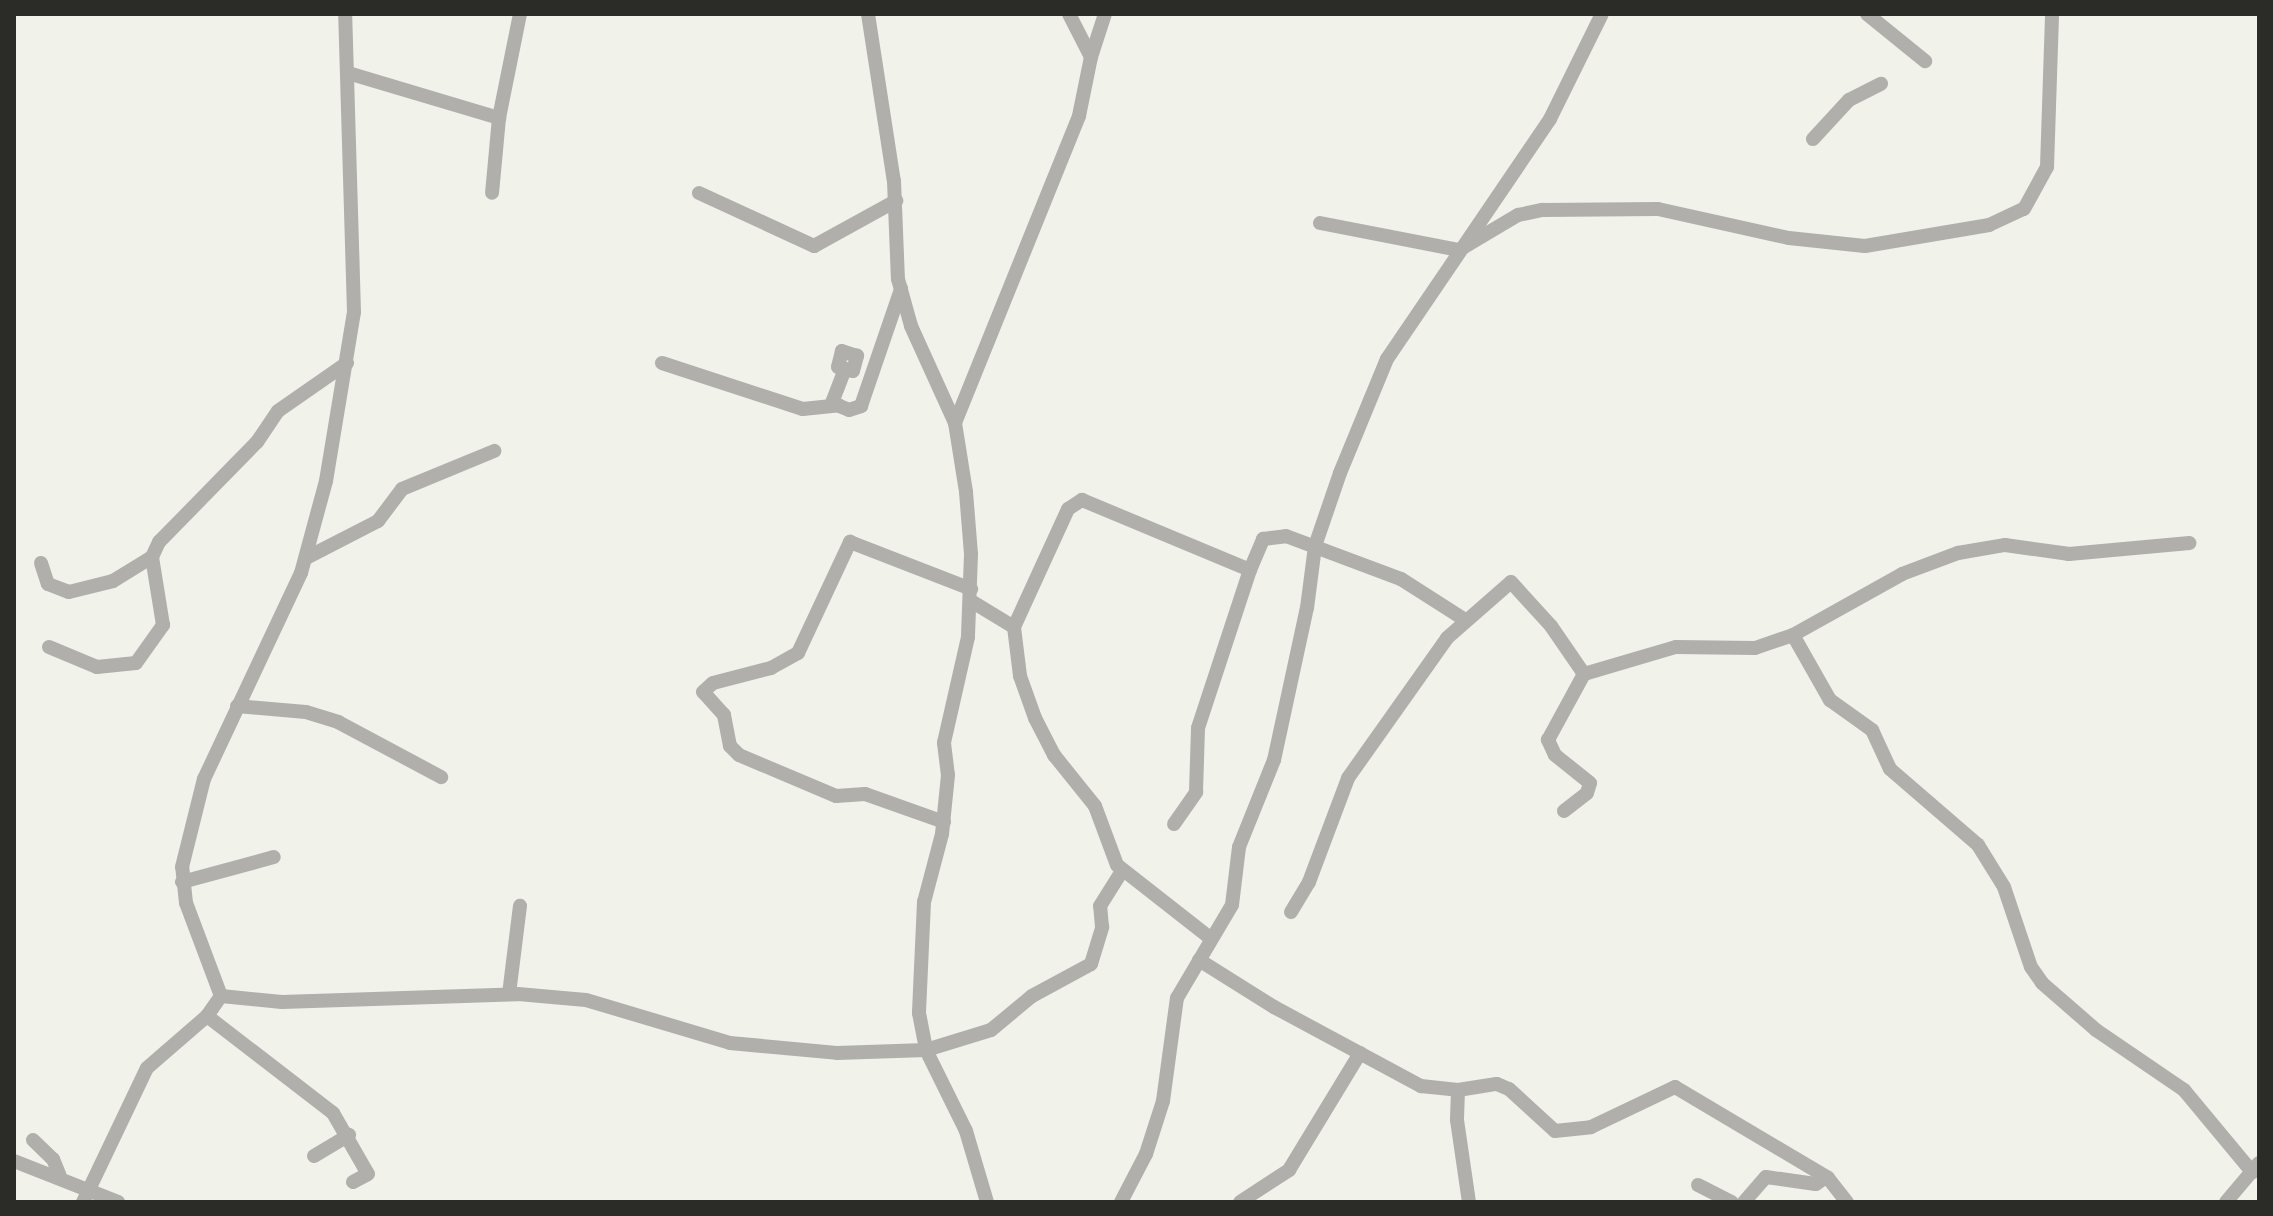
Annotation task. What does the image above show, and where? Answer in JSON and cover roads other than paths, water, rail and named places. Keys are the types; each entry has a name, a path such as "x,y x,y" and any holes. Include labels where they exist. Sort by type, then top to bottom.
{"street":[{"path":"221,996 182,882 197,799 237,706 308,557 347,363 354,312 345,14"},
{"path":"492,193 499,118 520,14"},
{"path":"868,14 896,201 901,289 911,326 955,423 971,595 944,743 948,775 944,822 924,902 919,1013 926,1050 966,1131 987,1202"},
{"path":"1069,14 1091,57"},
{"path":"955,423 1079,116 1091,57 1105,14"},
{"path":"1121,1202 1155,1132 1177,998 1232,905 1239,847 1274,760 1307,608 1315,546 1387,359 1550,119 1602,14"},
{"path":"1867,14 1884,19 1925,61"},
{"path":"1320,223 1459,250 1518,215 1542,210 1658,209 1789,238 1865,246 1918,240 2015,216 2037,193 2050,153 2052,14"},
{"path":"348,73 499,118"},
{"path":"1813,139 1849,100 1881,84"},
{"path":"699,193 814,246 896,201"},
{"path":"845,369 832,403 849,410 861,406 901,289"},
{"path":"41,563 48,584 69,592 113,581 152,557 181,517 257,442 278,411 347,363"},
{"path":"662,363 803,409 839,405"},
{"path":"308,557 378,521 402,489 494,451"},
{"path":"1210,938 1122,871 1095,806 1054,755 1035,718 1020,676 1014,627 1059,528 1078,500 1133,517 1250,570"},
{"path":"1174,824 1196,792 1198,728 1250,570 1269,535 1315,546 1401,579 1465,620"},
{"path":"944,822 865,794 836,796 739,755 730,746 724,715 703,692 798,653 850,542 971,595 1014,627"},
{"path":"1564,811 1587,793 1590,783 1555,755 1548,740 1584,674 1676,647 1755,648 1793,635 1902,574 1958,553 2005,545 2069,554 2189,543"},
{"path":"49,647 97,667 136,663 163,625 152,557"},
{"path":"1291,912 1309,882 1348,778 1426,665 1465,620 1511,582 1551,626 1584,674"},
{"path":"1793,635 1830,700 1872,730 1890,769 1978,845 2004,887 2031,967 2042,983 2096,1030 2184,1090 2256,1167 2226,1202"},
{"path":"237,706 306,712 338,722 441,777"},
{"path":"182,882 274,857"},
{"path":"221,996 282,1002 509,994 586,1000 730,1043 837,1053 926,1050 991,1030 1032,996 1091,964 1102,927 1100,906 1122,871"},
{"path":"509,994 520,906"},
{"path":"1199,960 1421,1086 1458,1090 1497,1084 1520,1095 1546,1125 1567,1133 1675,1087 1826,1177 1847,1202"},
{"path":"85,1196 147,1068 207,1016 221,996"},
{"path":"207,1016 281,1076 323,1103 349,1135 368,1174 353,1182"},
{"path":"1240,1202 1289,1170 1360,1053"},
{"path":"1458,1090 1457,1120 1469,1202"},
{"path":"314,1156 349,1135"},
{"path":"33,1140 53,1159 60,1176"},
{"path":"14,1161 60,1176 85,1196 118,1202"},
{"path":"1744,1202 1766,1177 1819,1184 1826,1177"},
{"path":"1698,1185 1732,1202"}]}
